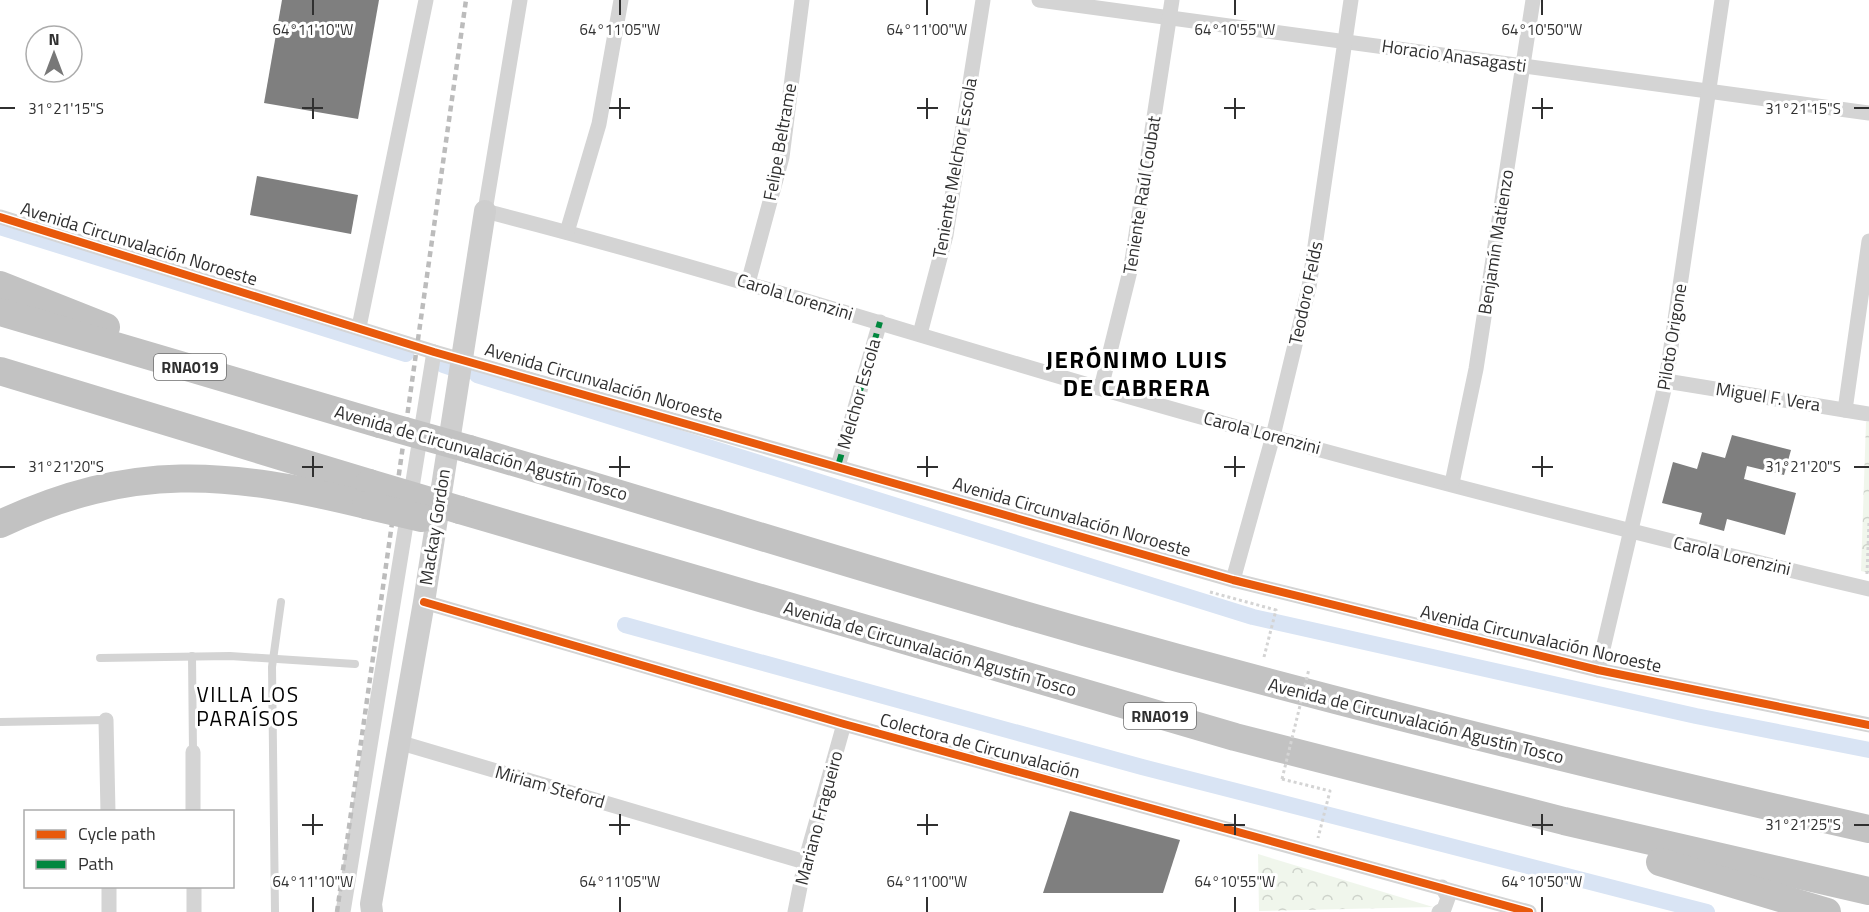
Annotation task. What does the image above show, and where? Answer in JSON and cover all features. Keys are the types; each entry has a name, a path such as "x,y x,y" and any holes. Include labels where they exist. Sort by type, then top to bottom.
{"highway":[{"path":"0,285 93,319 165,360"},
{"name":"Avenida de Circunvalación Agustín Tosco","path":"0,312 1080,631 1487,741 1869,828"},
{"name":"Avenida de Circunvalación Agustín Tosco","path":"0,371 367,494 725,589 1235,737 1564,822 1869,891"},
{"path":"0,524 33,509 95,489 176,477 367,494"},
{"path":"1487,741 1591,749 1869,812"},
{"path":"1564,822 1648,858 1827,912"}],"main road":[{"name":"Mackay Gordon","path":"372,912 371,904 424,602 485,211"}],"street":[{"path":"359,327 426,0"},
{"name":"Mackay Gordon","path":"485,211 520,0"},
{"path":"567,232 599,124 621,0"},
{"name":"Felipe Beltrame","path":"748,283 782,157 802,0"},
{"name":"Teniente Melchor Escola","path":"920,334 946,235 983,0"},
{"name":"Horacio Anasagasti","path":"1039,0 1869,113"},
{"name":"Teniente Raúl Coubat","path":"1101,388 1131,267 1172,0"},
{"name":"Teodoro Felds","path":"1233,580 1273,436 1315,257 1351,0"},
{"name":"Benjamín Matienzo","path":"1452,483 1476,369 1533,0"},
{"name":"Piloto Origone","path":"1598,670 1666,381 1722,0"},
{"name":"Carola Lorenzini","path":"485,211 748,283 1101,388 1273,436 1630,532 1868,588"},
{"name":"Avenida Circunvalación Noroeste","path":"0,217 434,352 1233,580 1598,670 1869,725"},
{"path":"1845,410 1869,241"},
{"name":"Melchor Escola","path":"838,466 880,322"},
{"path":"343,912 434,352"},
{"name":"Miguel F. Vera","path":"1666,381 1869,414"},
{"name":"Colectora de Circunvalación","path":"424,602 844,724 1529,912"},
{"path":"106,720 108,810"},
{"name":"Mariano Fragueiro","path":"795,912 805,862 844,724"},
{"name":"Miriam Steford","path":"399,742 805,862"},
{"path":"193,752 194,810"},
{"path":"1439,912 1444,909 1448,898 1442,887"},
{"path":"109,888 109,912"},
{"path":"194,888 194,912"}],"lane":[{"path":"275,912 273,657 281,602"},
{"path":"192,656 193,752"},
{"path":"100,658 273,657 355,664"},
{"path":"0,722 106,720"}],"path":[{"path":"1868,588 1869,522"},
{"path":"1210,592 1276,610 1263,657 1274,660"},
{"path":"1298,666 1309,669 1281,779 1329,790 1319,838 1308,835"}],"green space":[{"path":"1866,422 1869,422 1869,573 1861,571"},
{"path":"1258,854 1433,907 1259,911"}],"building":[{"path":"282,0 379,0 358,119 264,103"},
{"path":"257,176 358,195 351,234 250,215"},
{"path":"1732,435 1791,450 1784,475 1747,466 1744,479 1796,493 1785,535 1727,519 1724,531 1699,524 1702,513 1662,503 1673,462 1697,469 1702,452 1725,458"},
{"path":"1070,811 1180,840 1163,893 1043,893"}],"waterway":[{"path":"0,227 406,354"},
{"path":"443,365 452,368"},
{"path":"477,375 1253,617 1696,716 1869,750"},
{"path":"625,625 1142,767 1707,912"}],"railway":[{"path":"337,912 466,0"}],"marked path":[{"path":"838,466 880,322"}],"cycle path":[{"path":"0,217 434,352 1233,580 1598,670 1869,725"},
{"path":"424,602 844,724 1529,912"}],"district":[{"name":"JERÓNIMO LUIS DE CABRERA","path":"1137,374"},
{"name":"VILLA LOS PARAÍSOS","path":"248,707"}]}
